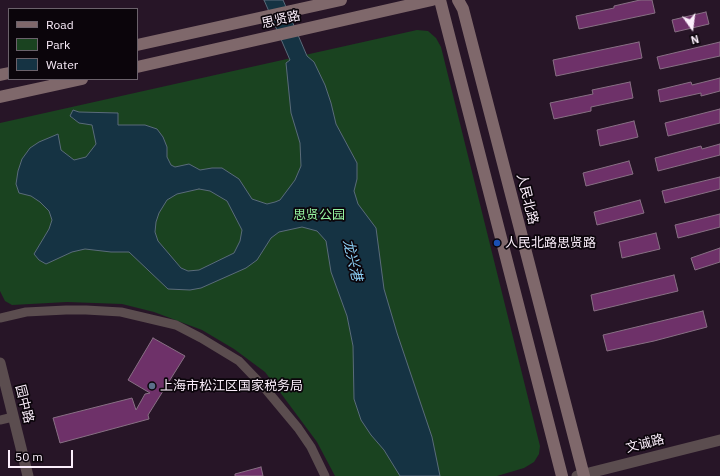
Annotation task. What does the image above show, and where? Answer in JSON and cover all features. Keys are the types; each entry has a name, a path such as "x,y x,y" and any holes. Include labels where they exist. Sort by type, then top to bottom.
{"main road":[{"name":"思贤路","path":"138,45 341,0"},
{"name":"思贤路","path":"138,67 432,0"},
{"path":"440,0 562,476"},
{"name":"人民北路","path":"458,0 463,9 582,475"},
{"path":"0,97 77,80"}],"street":[{"path":"0,318 26,312 86,310 121,312 176,325 239,361 263,386 298,428 311,447 325,476"},
{"name":"园中路","path":"0,363 28,476"},
{"path":"0,420 13,417"},
{"name":"文诚路","path":"582,475 720,440"}],"green space":[{"name":"思贤公园","path":"417,30 428,31 436,38 441,47 540,446 539,454 534,462 524,468 497,476 335,476 317,442 265,372 234,349 202,330 154,312 122,304 67,302 12,305 5,301 0,291 0,123"}],"water":[{"name":"龙兴港","path":"264,0 283,0 307,56 314,62 325,85 336,124 357,163 357,179 354,191 358,204 376,228 384,289 397,333 432,437 440,476 400,476 384,450 361,420 354,399 353,346 347,316 331,272 326,241 317,231 302,227 279,232 271,238 257,260 246,268 201,288 190,290 168,289 129,252 111,252 85,249 72,252 46,264 39,260 34,254 49,229 52,220 49,211 40,202 31,196 19,193 16,184 18,171 22,159 30,148 39,142 58,134 61,150 74,160 86,157 96,144 92,125 79,123 70,116 73,110 79,112 118,113 118,125 145,125 157,129 163,137 167,147 167,157 171,165 175,167 189,164 200,170 222,168 239,179 252,199 267,204 280,200 295,180 301,166 300,143 291,113 286,63 290,60","holes":["199,189 210,191 227,201 242,230 240,241 234,253 199,270 188,271 181,268 158,241 155,232 156,222 159,213 167,200 177,194"]}],"building":[{"path":"640,0 652,0 655,13 579,29 576,16 614,8 614,6"},
{"path":"706,12 709,24 675,32 672,20"},
{"path":"639,42 642,58 556,76 553,60"},
{"path":"720,42 720,56 660,69 657,57"},
{"path":"720,78 720,91 701,96 701,93 660,102 658,90 691,82 692,85"},
{"path":"630,82 633,98 591,107 591,111 554,119 550,103 593,94 592,90"},
{"path":"720,109 720,123 668,136 665,123"},
{"path":"634,121 638,137 600,146 597,130"},
{"path":"720,144 720,155 658,171 655,158 701,146 702,149"},
{"path":"629,161 633,174 586,186 583,173"},
{"path":"720,177 720,189 665,203 662,191"},
{"path":"640,200 644,213 597,225 594,212"},
{"path":"720,214 720,227 678,238 675,225"},
{"path":"656,233 660,249 622,258 619,242"},
{"path":"720,248 720,262 695,270 691,258"},
{"path":"674,275 678,291 594,311 591,295"},
{"path":"703,311 707,327 654,341 607,351 603,335"},
{"name":"上海市松江区国家税务局","path":"153,338 185,356 148,415 149,419 60,443 53,418 132,398 136,410 145,394 150,393 128,380"},
{"path":"261,467 263,476 235,476 235,474"}],"place":[{"name":"人民北路思贤路","path":"497,243"},
{"name":"上海市松江区国家税务局","path":"152,386"}]}
